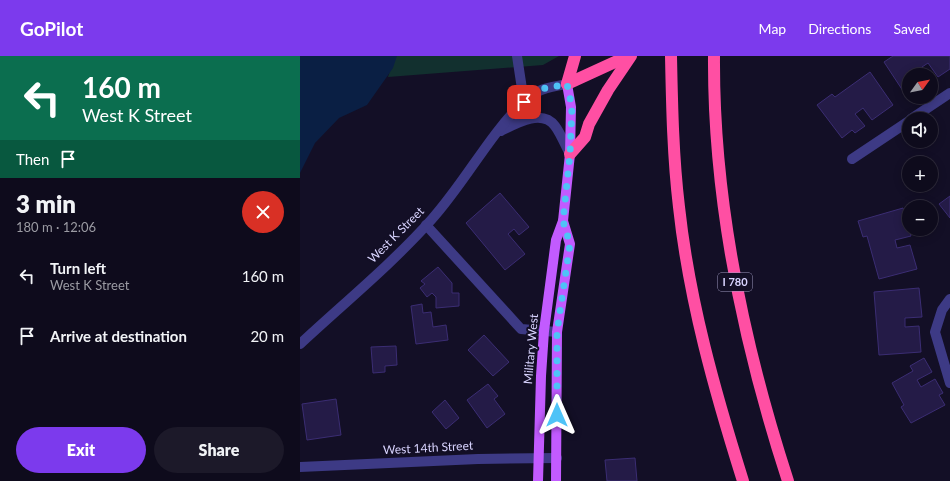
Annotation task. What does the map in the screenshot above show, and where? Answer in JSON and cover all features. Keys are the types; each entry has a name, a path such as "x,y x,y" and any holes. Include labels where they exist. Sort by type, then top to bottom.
{"highway":[{"path":"567,84 575,56"},
{"path":"567,84 628,56"},
{"path":"570,154 585,137 590,124 608,90 632,56"},
{"path":"671,56 679,208 696,309 716,393 743,481"},
{"name":"I 780","path":"714,56 718,161 726,235 739,303 754,365 788,481"}],"main road":[{"name":"Military West","path":"538,481 544,331 556,240 563,221 570,154 572,107 567,84"},
{"name":"Military West","path":"556,481 557,332 570,244 563,221"}],"street":[{"path":"517,56 524,102"},
{"name":"West K Street","path":"300,344 426,225 497,133 524,102 541,89 567,84"},
{"path":"922,112 950,93"},
{"name":"West K Street","path":"497,133 526,119 547,120 555,125 570,154"},
{"path":"852,159 902,125"},
{"path":"426,225 521,329 557,332"},
{"path":"950,299 942,310 935,332 950,383"},
{"name":"West 14th Street","path":"300,467 478,458 557,458"}],"green space":[{"path":"395,56 559,56 543,65 388,77"}],"water":[{"path":"300,56 397,56 393,68 367,105 339,118 315,143 300,173"}],"building":[{"path":"893,56 950,56 950,69 938,77 938,68 932,68 928,63 923,68 902,68 902,89 884,62"},
{"path":"870,72 893,105 872,120 863,108 855,114 865,126 855,133 852,130 842,138 817,105 832,94 835,97"},
{"path":"500,193 529,227 519,235 514,229 508,234 525,254 505,270 466,223"},
{"path":"950,196 950,218 939,204"},
{"path":"902,208 902,236 911,236 895,240 897,248 910,245 917,269 879,279 867,236 863,237 858,221"},
{"path":"438,267 452,283 452,293 459,293 459,306 436,308 436,297 432,293 427,297 420,288 425,284 421,281"},
{"path":"919,288 922,317 905,318 905,327 919,326 921,352 879,355 874,292"},
{"path":"422,304 423,313 431,312 433,327 446,325 448,340 416,344 411,306"},
{"path":"484,335 509,362 493,376 468,350"},
{"path":"396,346 397,365 385,366 385,372 373,373 371,347"},
{"path":"924,358 932,372 917,380 921,387 935,379 943,393 939,395 945,405 911,423 901,407 904,405 892,383 913,371 910,366"},
{"path":"488,384 498,396 494,399 505,414 487,428 467,400"},
{"path":"336,399 341,435 307,440 302,404"},
{"path":"445,400 459,418 446,429 432,412"},
{"path":"635,458 637,481 607,481 605,460"}],"route":[{"path":"524,102 541,89 567,84 572,107 570,154 563,221 570,244 557,332 557,415"}]}
